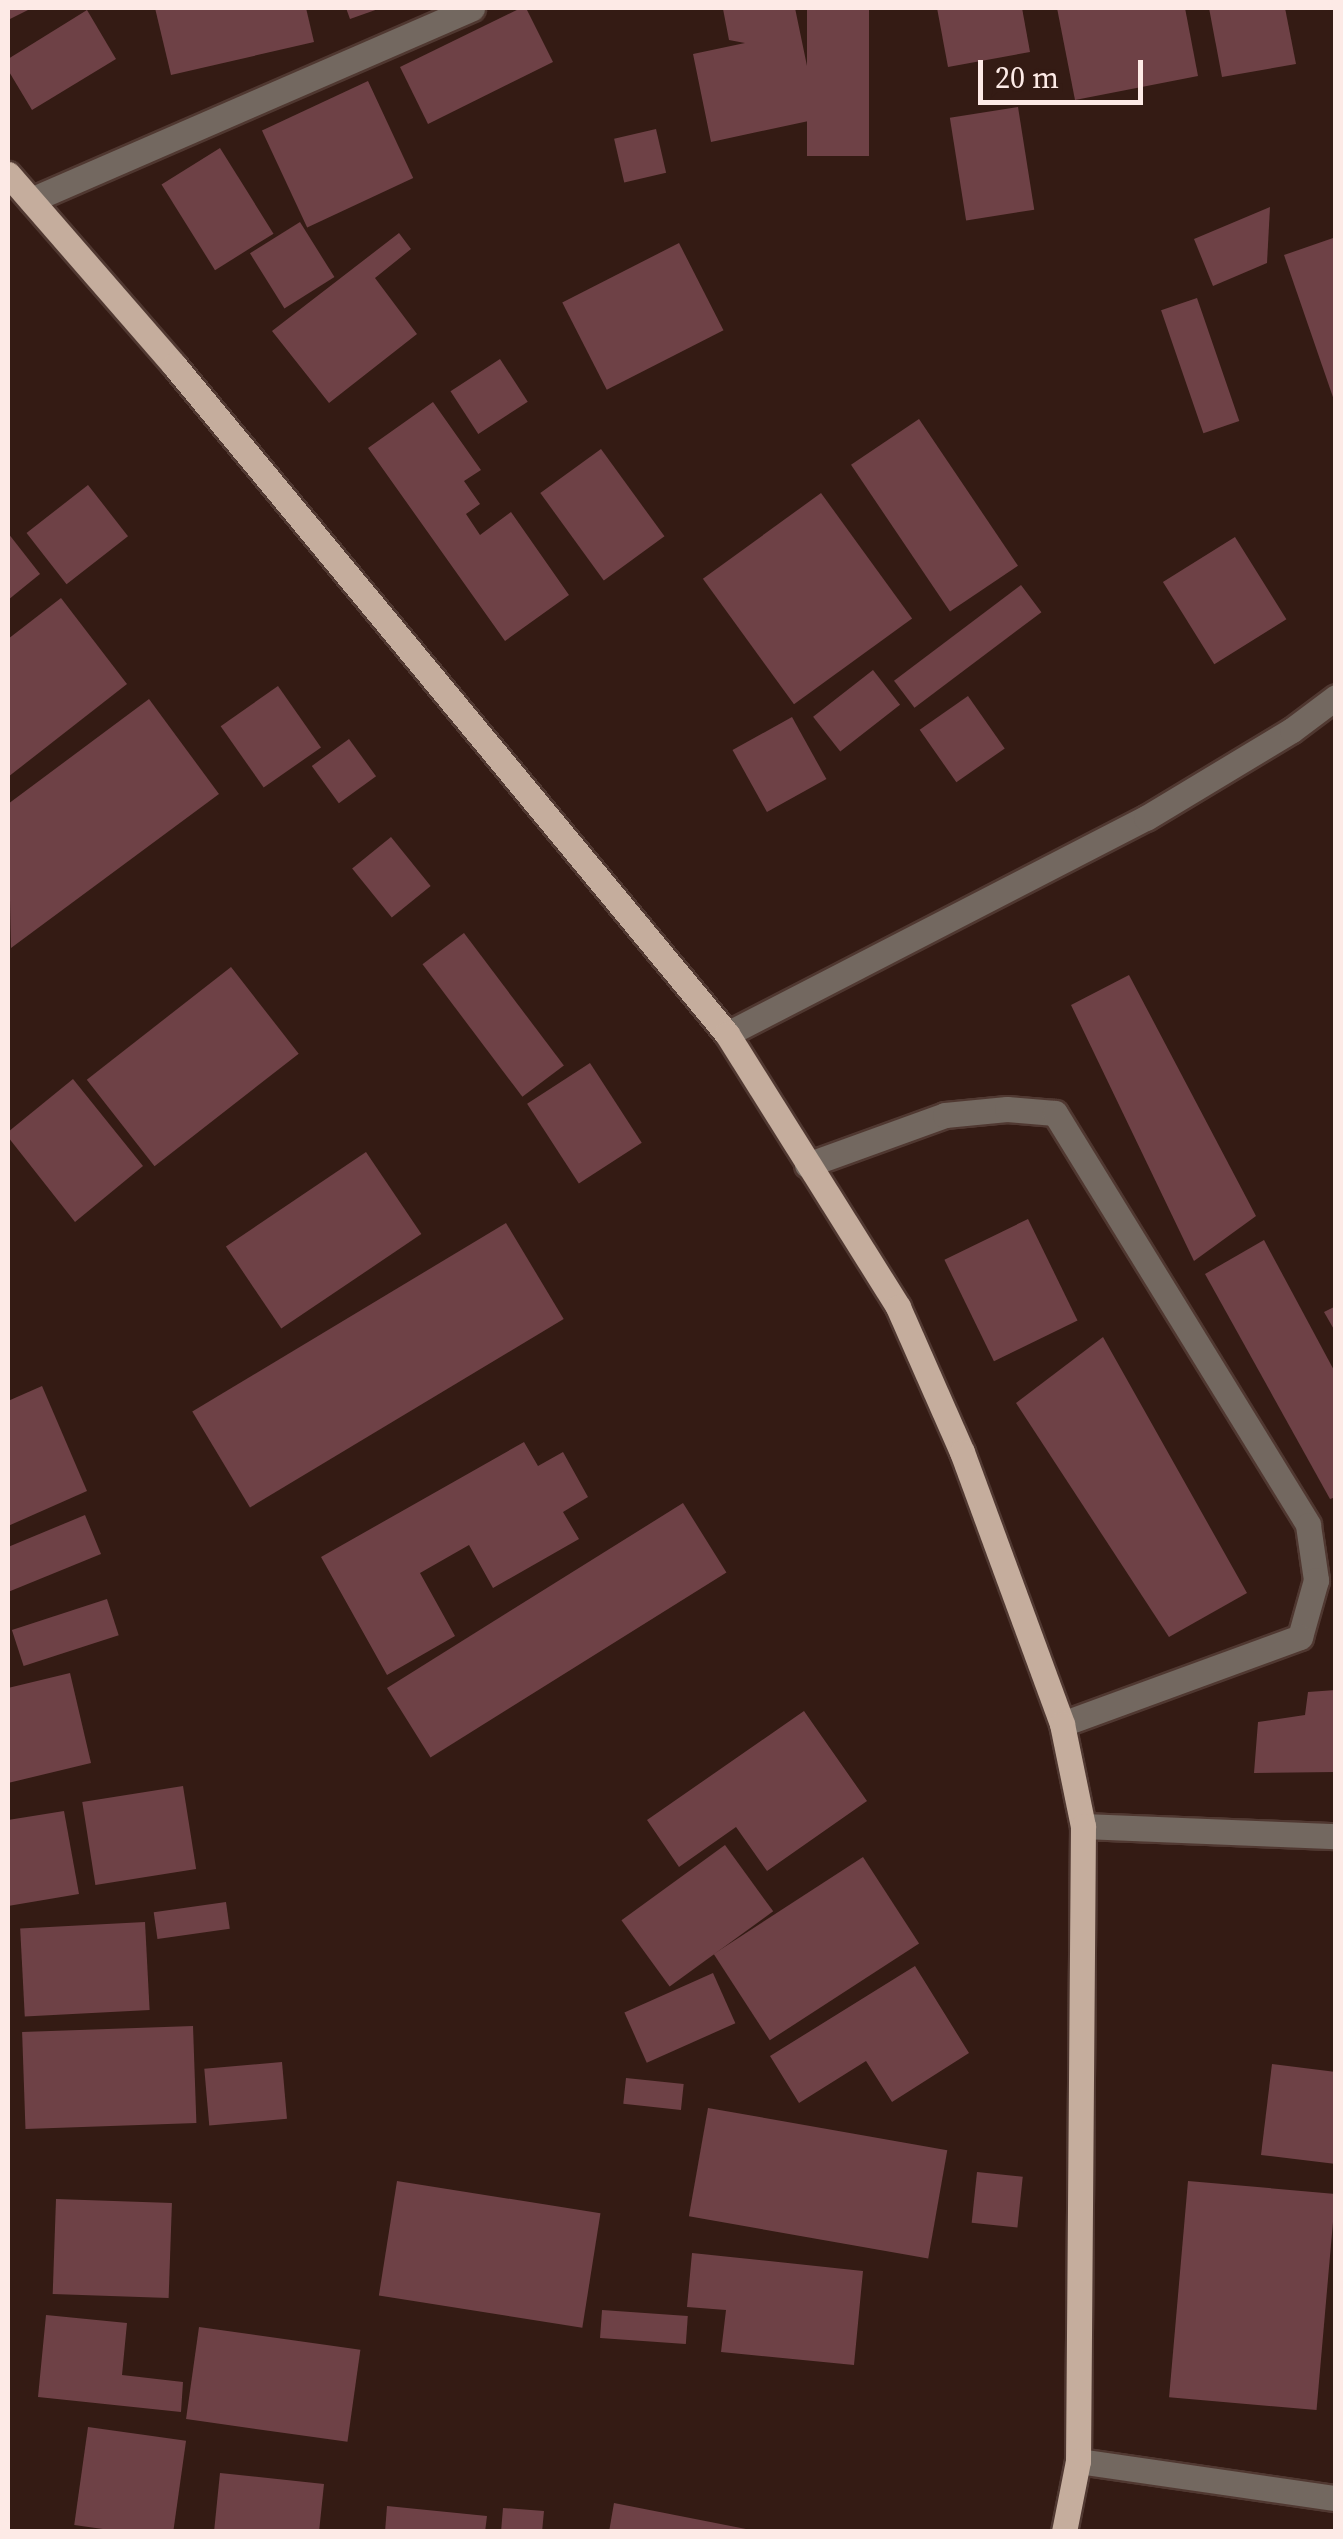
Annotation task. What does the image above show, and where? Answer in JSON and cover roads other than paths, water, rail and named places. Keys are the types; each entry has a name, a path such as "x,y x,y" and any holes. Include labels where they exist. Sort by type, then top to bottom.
{"main road":[{"path":"8,174 174,364 727,1034 898,1307 962,1452 1062,1724 1083,1826 1078,2462 1064,2532"}],"street":[{"path":"31,200 472,8"},
{"path":"727,1034 1146,818 1292,730 1336,697"},
{"path":"808,1165 945,1115 1007,1109 1056,1114 1308,1525 1316,1580 1300,1637 1062,1724"},
{"path":"1083,1826 1336,1836"},
{"path":"1078,2462 1336,2498"}]}
